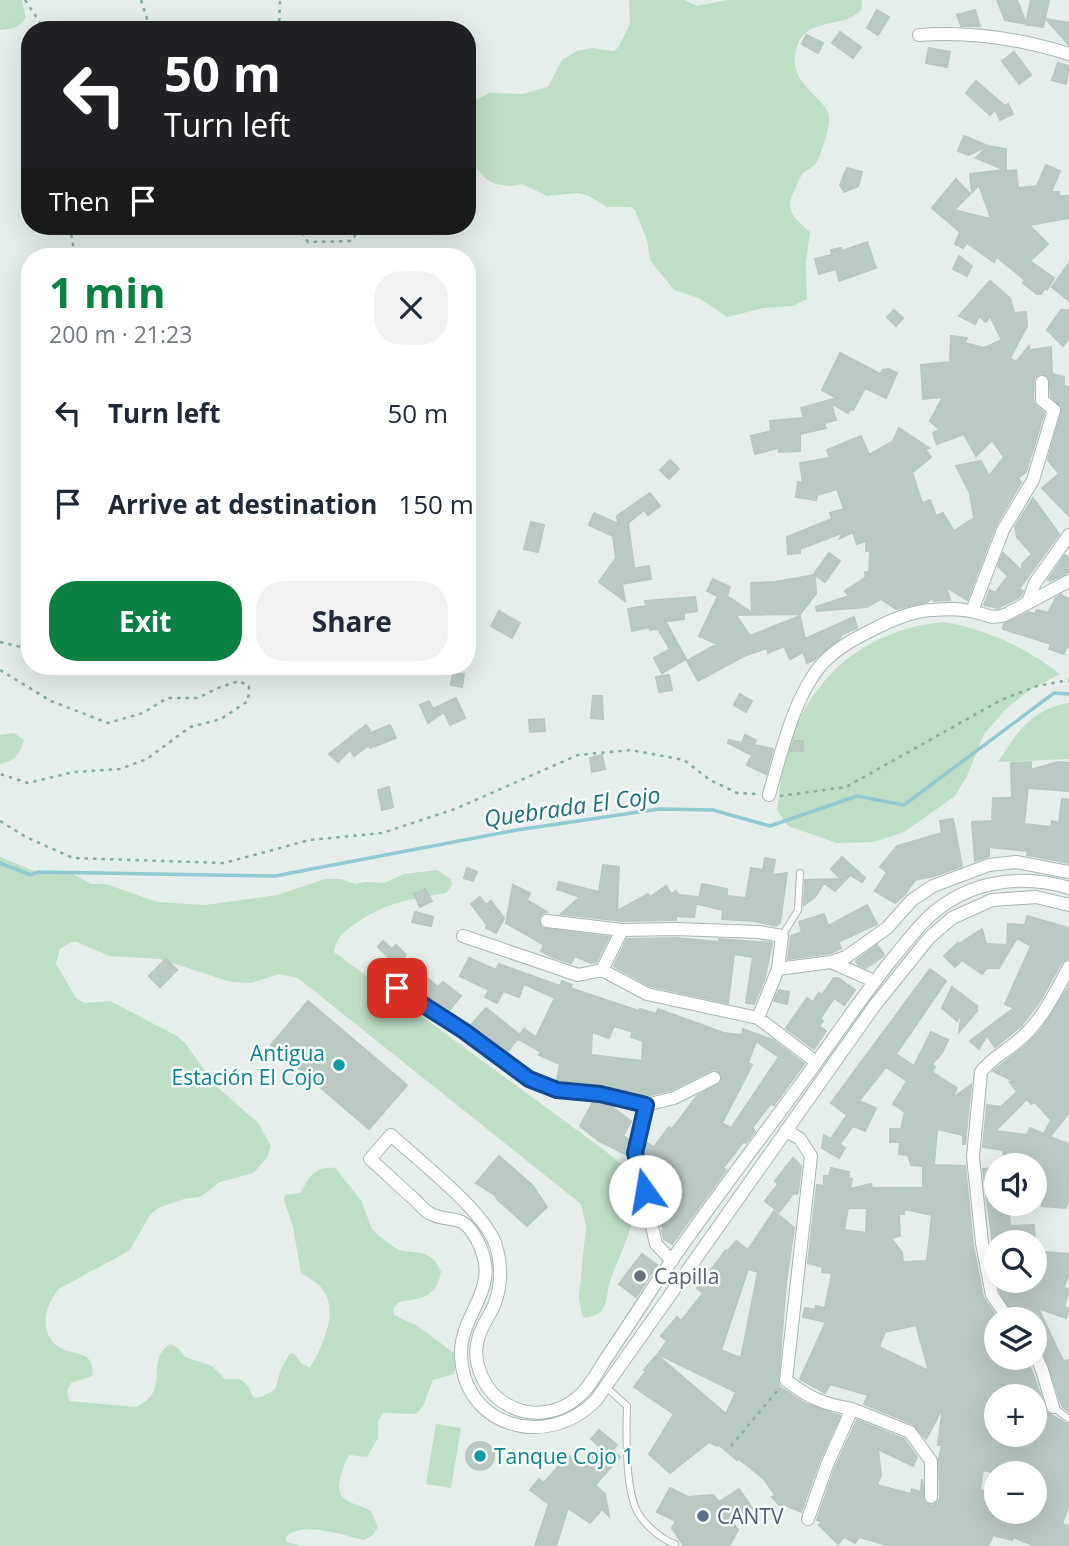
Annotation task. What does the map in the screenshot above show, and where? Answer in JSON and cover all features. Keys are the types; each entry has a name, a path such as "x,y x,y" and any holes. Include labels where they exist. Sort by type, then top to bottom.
{"street":[{"path":"919,34 954,32 1038,45 1069,54"},
{"path":"972,611 1003,530 1033,480 1054,410 1042,400 1042,382"},
{"path":"1028,602 1035,583 1069,535"},
{"path":"769,795 784,742 803,696 823,663 849,641 911,613 942,609 972,611 995,618 1069,581"},
{"path":"778,969 831,962 846,957 887,928 912,900 933,886 989,865 1016,862 1069,872"},
{"path":"1069,887 1039,881 1005,881 973,889 943,905 918,928 874,981 672,1261 584,1391 568,1405 549,1412 529,1413 519,1410 501,1401 487,1386 477,1357 479,1336 492,1311 499,1289 500,1266 491,1234 472,1209 391,1135 370,1159 429,1213 460,1219 478,1241 484,1261 485,1283 465,1329 461,1352 465,1376 476,1397 493,1414 524,1427 547,1427 579,1416 606,1387 875,1005 940,927 964,911 999,898 1036,897 1069,905"},
{"path":"547,921 622,930 745,931 782,936 778,969 758,1018"},
{"path":"602,970 622,930"},
{"path":"463,936 578,975 602,970 647,994 758,1018 816,1062"},
{"path":"831,962 874,981"},
{"path":"1000,1307 992,1295 982,1242 973,1157 981,1072 1034,1025 1069,967"},
{"path":"379,975 464,1031 529,1079 557,1090 600,1094 646,1105 674,1098 713,1078"},
{"path":"646,1105 635,1153 656,1244 672,1261"},
{"path":"786,1130 800,1139 811,1156 786,1380 807,1396 829,1405 852,1409 910,1432 931,1461 931,1497"},
{"path":"1042,1370 1053,1407"},
{"path":"808,1519 827,1465 852,1409"}],"lane":[{"path":"782,936 798,910 800,873"},
{"path":"606,1387 627,1406 629,1472 636,1510 662,1540 676,1544"},
{"path":"1053,1407 1069,1419"}],"path":[{"path":"25,0 39,21"},
{"path":"141,0 148,21"},
{"path":"279,21 280,0"},
{"path":"303,235 308,242 352,241 355,235"},
{"path":"0,642 21,647"},
{"path":"0,670 51,701 108,723 143,713 167,698 198,698 239,681 248,686 248,701 221,719 190,727 147,759 120,768 74,772 28,783 0,774"},
{"path":"0,821 26,837 73,858 224,863 310,839 382,833 455,809 578,755 631,750 684,760 710,780 737,793 805,794 846,787 1001,701 1037,686 1069,680"},
{"path":"731,1447 786,1380"}],"green space":[{"path":"0,0 22,0 26,17 21,24 0,30"},
{"path":"629,0 684,0 697,6 728,0 862,0 861,10 854,16 818,26 803,35 795,58 801,81 823,105 829,122 818,160 802,175 792,195 790,208 794,217 810,232 806,263 807,299 793,306 764,308 727,317 699,298 674,290 650,260 647,240 635,210 631,207 607,207 587,195 577,193 547,196 522,184 495,184 476,168 476,100 489,93 523,94 548,87 562,60 577,51 592,48 613,51 618,48 630,24"},
{"path":"943,622 974,629 1004,641 1033,655 1060,674 1028,691 1005,710 984,734 967,776 955,796 904,832 874,842 837,843 788,826 777,810 783,767 792,737 804,711 820,687 838,667 860,650 912,627"},
{"path":"1069,703 1069,759 998,762 1019,732 1035,716"},
{"path":"14,733 24,740 21,750 10,761 0,764 0,735"},
{"path":"0,857 36,872 71,873 91,884 106,884 157,902 205,905 277,895 325,879 341,879 355,884 384,883 404,874 437,870 451,879 452,885 446,893 409,900 363,918 342,934 334,952 604,1150 629,1173 635,1190 630,1230 610,1281 603,1309 586,1318 582,1316 579,1297 586,1226 581,1204 298,978 279,974 251,983 231,982 160,959 109,956 77,942 71,942 60,949 56,964 76,998 85,1003 110,1001 177,1036 215,1085 258,1123 271,1146 267,1158 253,1173 220,1182 200,1197 184,1199 158,1208 150,1215 129,1251 60,1288 47,1310 48,1334 52,1341 64,1350 87,1357 92,1367 92,1376 71,1383 67,1391 69,1401 135,1407 146,1401 156,1385 159,1358 163,1350 171,1344 185,1357 212,1366 225,1379 241,1380 255,1398 275,1389 281,1369 290,1353 295,1354 301,1363 310,1368 327,1330 328,1299 321,1287 301,1273 293,1227 284,1200 285,1195 300,1193 317,1171 335,1168 361,1200 372,1229 379,1236 398,1250 426,1254 441,1271 432,1292 421,1298 399,1302 393,1309 394,1315 416,1325 454,1353 456,1365 454,1374 433,1380 423,1406 416,1414 383,1413 378,1422 378,1438 367,1457 350,1455 346,1459 339,1484 342,1496 371,1511 378,1527 373,1535 364,1540 313,1529 293,1532 286,1537 287,1542 301,1546 0,1546"},
{"path":"436,1424 461,1428 451,1488 426,1484"}],"building":[{"path":"997,0 1017,0 1026,23 1031,0 1049,0 1043,27 1005,20"},
{"path":"877,10 889,17 878,35 867,28"},
{"path":"975,10 980,26 961,26 957,15"},
{"path":"1046,19 1069,23 1069,45"},
{"path":"840,32 861,47 853,58 832,43"},
{"path":"806,35 823,43 818,53 802,44"},
{"path":"929,48 950,52 947,67 926,63"},
{"path":"1014,52 1031,75 1019,84 1002,61"},
{"path":"1058,63 1069,66 1066,84 1052,80"},
{"path":"976,81 1005,106 1008,104 1013,114 1000,120 995,109 990,115 966,93"},
{"path":"964,136 988,146 968,155 958,151"},
{"path":"988,146 1006,149 1006,171 1016,170 1018,188 1037,186 1046,165 1060,171 1051,192 1059,192 1059,196 1069,196 1069,218 1029,225 1048,244 1030,261 1054,278 1047,290 1045,288 1041,294 1023,283 1025,280 997,257 994,262 967,243 963,248 955,244 960,232 932,208 956,179 970,194 954,210 991,219 979,185 972,192 970,174 1005,170 976,158"},
{"path":"847,168 862,172 858,186 844,192 840,185"},
{"path":"867,242 876,268 839,281 836,269 819,274 815,259 832,255 831,250 841,248 842,251"},
{"path":"959,256 972,266 967,276 953,269"},
{"path":"1069,263 1069,301 1052,287"},
{"path":"990,281 1010,298 1014,313 1026,312 1027,326 1010,358 1016,362 1029,346 1030,353 1032,350 1051,347 1052,374 1064,377 1064,386 1069,387 1069,516 1042,488 1059,474 1048,460 1062,408 1051,396 1049,377 1041,373 1034,378 1033,400 1044,413 1026,472 1018,478 1021,482 995,527 967,600 946,587 950,600 934,601 933,598 927,602 896,609 881,599 867,607 817,611 816,607 849,596 845,591 866,577 865,572 869,572 870,551 866,551 866,541 857,544 853,532 840,538 844,532 800,549 800,553 788,554 787,537 832,519 830,513 844,509 837,489 817,495 816,500 796,497 798,482 803,483 800,463 830,458 827,450 861,436 869,455 893,441 899,428 929,448 925,449 931,457 908,476 913,475 922,503 930,500 936,516 943,513 954,531 974,518 970,493 956,466 981,461 989,476 1004,457 992,440 976,456 964,434 937,444 933,433 940,430 930,421 943,397 923,399 921,365 950,362 951,336 967,338 965,343 984,348 1002,340 990,316 986,322 979,316 975,324 959,316"},
{"path":"894,310 903,318 896,326 887,317"},
{"path":"1061,310 1069,310 1069,338 1063,346 1047,330"},
{"path":"840,353 880,374 889,369 897,373 886,398 865,388 853,410 850,409 848,413 831,403 836,420 824,423 826,428 800,434 800,451 779,452 778,448 755,454 751,436 771,431 770,421 804,418 801,408 837,398 822,390"},
{"path":"670,460 679,469 669,479 660,470"},
{"path":"650,493 660,506 648,515 644,510 628,523 634,566 632,569 649,566 651,579 622,584 625,601 599,582 616,558 613,536 589,525 594,513 618,524 617,516"},
{"path":"1033,498 1059,534 1019,589 1023,591 1020,597 998,608 984,605 990,590 995,593 1008,576 998,566 1003,553 1023,572 1022,564 1032,554 1017,537 1015,527"},
{"path":"531,522 544,525 538,552 524,549"},
{"path":"829,553 840,561 825,582 814,574"},
{"path":"1065,555 1069,558 1069,572 1048,580"},
{"path":"815,575 816,594 800,614 736,615 750,636 800,616 805,639 854,617 857,628 841,635 814,660 807,663 803,652 790,659 784,646 768,653 767,648 744,656 698,681 687,661 717,644 699,636 718,596 707,591 713,579 730,587 727,596 752,613 751,583"},
{"path":"1061,595 1069,599 1069,648 1066,647 1064,654 1049,649 1051,644 1003,629 1004,624 1029,612 1035,614 1037,610 1048,613 1056,598"},
{"path":"695,597 697,611 684,613 684,619 664,619 686,659 662,673 654,658 670,649 658,629 650,630 649,627 632,631 628,609 646,606 645,601"},
{"path":"499,611 520,623 512,638 491,626"},
{"path":"453,675 464,675 462,687 451,685"},
{"path":"669,675 672,690 659,692 656,677"},
{"path":"740,694 752,701 746,712 734,705"},
{"path":"593,696 602,696 603,719 591,718"},
{"path":"456,698 465,718 450,725 444,712 428,723 420,705 429,701 433,709"},
{"path":"544,719 545,731 530,732 529,720"},
{"path":"366,725 370,730 363,736 390,725 396,738 370,748 369,745 354,756 350,750 338,762 329,754"},
{"path":"745,735 756,740 754,745 773,749 766,774 747,765 752,755 728,743 729,740 742,743"},
{"path":"794,741 803,741 803,751 791,751"},
{"path":"602,755 605,769 592,772 590,758"},
{"path":"1031,762 1031,770 1058,762 1069,763 1069,791 1028,788 1024,824 1051,827 1052,821 1059,823 1062,799 1069,800 1069,863 1027,855 1028,851 989,847 989,856 975,861 972,822 992,821 993,798 1012,798 1011,763"},
{"path":"389,787 393,807 382,810 378,790"},
{"path":"953,819 962,866 915,880 895,903 875,891 887,872 880,867 897,846 942,833 940,821"},
{"path":"842,857 865,878 862,882 850,875 835,891 824,883 815,897 804,905 805,880 841,879 831,869"},
{"path":"765,858 775,860 772,875 787,873 780,923 776,926 755,921 722,919 723,910 698,904 702,884 727,889 727,896 746,898 751,868 763,870"},
{"path":"603,865 619,867 617,911 648,894 650,897 666,886 671,894 676,891 679,895 697,897 694,917 622,921 561,914 580,897 557,889 559,882 599,892"},
{"path":"467,868 477,872 473,881 464,878"},
{"path":"513,885 530,893 527,900 547,912 538,919 542,928 609,937 596,962 591,963 575,956 571,963 555,958 541,951 544,945 506,923"},
{"path":"425,889 432,901 420,907 414,894"},
{"path":"480,897 486,905 491,901 504,918 496,933 486,928 487,925 471,904"},
{"path":"867,905 877,924 838,942 841,948 831,953 788,959 791,936 802,932 799,922 824,914 828,926"},
{"path":"415,912 433,917 431,926 412,922"},
{"path":"1027,916 1069,928 1069,958 1061,963 1040,1001 1021,1026 995,1047 987,1035 979,1049 970,1041 1014,1008 1005,1004 1031,946 1017,938 999,968 987,968 982,974 962,960 955,967 944,956 958,943 982,929 986,944 1007,945 1008,924 1025,925"},
{"path":"676,938 772,943 765,978 754,1004 746,1003 753,957 734,954 728,1003 650,986 614,966 627,939"},
{"path":"383,941 392,949 396,945 406,955 404,958 438,987 443,982 461,996 448,1012 389,971 395,964 378,947"},
{"path":"877,945 884,955 866,968 858,965 856,961"},
{"path":"469,958 496,970 499,964 560,986 562,981 572,985 570,988 639,1011 640,1009 656,1014 658,1009 724,1033 742,1035 743,1029 773,1040 804,1064 774,1105 771,1103 752,1128 755,1131 723,1168 726,1170 672,1244 664,1239 664,1228 652,1187 660,1178 647,1166 644,1152 646,1142 654,1147 669,1127 672,1129 697,1096 721,1083 721,1074 715,1069 711,1070 671,1090 646,1096 602,1085 557,1080 560,1064 539,1055 541,1052 518,1039 524,1029 536,1037 555,998 524,984 519,997 503,991 497,1003 485,997 489,990 460,976","holes":["614,1026 633,1032 631,1037 643,1041 642,1061 591,1055 592,1032 609,1038","756,1041 779,1057 731,1128 722,1123 752,1065 748,1063"]},
{"path":"166,959 177,970 160,987 149,976"},
{"path":"930,969 946,981 896,1054 914,1066 931,1032 948,1040 942,1053 932,1064 935,1067 932,1072 957,1088 952,1098 971,1085 965,1144 963,1135 937,1129 934,1165 965,1166 973,1245 983,1297 990,1307 984,1307 984,1370 1031,1370 1036,1384 984,1384 984,1447 1047,1447 1047,1413 1069,1425 1069,1504 1062,1524 1069,1526 1069,1546 1035,1546 1013,1537 1012,1540 993,1535 988,1546 890,1546 859,1537 855,1543 844,1537 838,1544 819,1525 822,1522 817,1520 835,1468 857,1420 904,1439 917,1457 913,1466 878,1449 881,1475 877,1485 911,1494 912,1489 921,1492 922,1479 924,1502 932,1506 940,1498 939,1459 942,1445 938,1445 943,1407 926,1439 913,1424 864,1404 868,1395 830,1384 825,1393 800,1379 826,1322 803,1317 805,1308 825,1308 832,1273 822,1272 823,1267 808,1263 817,1185 824,1186 824,1176 829,1176 831,1168 849,1172 848,1178 852,1179 850,1189 871,1184 872,1188 923,1188 923,1166 911,1165 908,1155 899,1154 900,1142 890,1142 890,1129 901,1129 905,1112 893,1104 907,1081 886,1067 859,1101 876,1108 865,1131 853,1126 840,1144 845,1148 839,1158 822,1148 824,1135 831,1139 847,1115 831,1103","holes":["848,1208 867,1208 866,1233 844,1230","904,1209 932,1215 927,1261 903,1262 902,1253 891,1238 900,1236 899,1214 904,1214","916,1325 929,1371 879,1347 885,1332"]},
{"path":"834,978 855,990 844,1005 834,998 820,1019 823,1021 819,1026 826,1031 814,1049 786,1028 807,998 813,1002 819,993 822,995"},
{"path":"1069,986 1069,1112 1050,1137 1069,1144 1069,1197 1066,1208 1047,1206 1047,1153 1003,1153 1003,1150 983,1147 987,1105 1001,1107 1017,1092 1010,1082 1018,1083 993,1071 1041,1030","holes":["1027,1099 1031,1104 1035,1102 1051,1120 1044,1134 1030,1128 1027,1135 995,1131"]},
{"path":"952,987 977,1006 977,1011 959,1032 962,1011 957,1021 942,1008"},
{"path":"779,990 789,992 787,1004 774,1001"},
{"name":"Antigua Estación El Cojo","path":"308,1001 407,1085 369,1129 271,1045"},
{"path":"486,1008 520,1035 508,1051 480,1030 478,1032 470,1026"},
{"path":"593,1102 609,1105 631,1121 623,1136 629,1140 627,1155 599,1141 580,1126"},
{"path":"499,1156 533,1186 547,1207 527,1226 495,1195 476,1183"},
{"path":"793,1158 801,1166 798,1192 794,1193 779,1212 765,1201 778,1184 775,1181"},
{"path":"774,1211 794,1228 786,1283 778,1383 806,1404 840,1416 819,1462 801,1512 785,1505 782,1508 772,1497 775,1495 764,1479 718,1444 717,1446 709,1442 670,1473 649,1454 674,1414 634,1387 657,1355 726,1414 736,1392 658,1354 667,1341 661,1336 677,1317 681,1321 703,1293 697,1288 726,1250 736,1241 748,1250","holes":["748,1269 758,1272 741,1358 721,1350"]},
{"path":"989,1216 1009,1216 1010,1226 1034,1225 1034,1230 991,1230"},
{"path":"1047,1252 1069,1254 1069,1275 1063,1287 1069,1290 1064,1307 1069,1309 1066,1318 1047,1311 1047,1307 1010,1307 1001,1293 1047,1293"},
{"name":"Capilla","path":"642,1254 657,1265 636,1297 619,1284"},
{"path":"1047,1327 1063,1361 1069,1360 1069,1412 1062,1406 1047,1362"},
{"path":"599,1430 617,1445 613,1450 620,1457 595,1485 605,1494 609,1516 602,1509 590,1523 568,1508 556,1546 535,1546 549,1504 530,1490 539,1479 544,1483 568,1455 583,1469 601,1448 591,1439"},
{"name":"Tanque Cojo 1","path":"480,1442 490,1446 494,1456 490,1466 480,1470 470,1466 466,1456 470,1446"},
{"name":"CANTV","path":"670,1488 688,1497 713,1495 719,1502 739,1489 752,1508 732,1521 738,1530 729,1546 684,1546 672,1528 676,1521 657,1512"}],"waterway":[{"name":"Quebrada El Cojo","path":"0,863 31,875 38,872 275,876 517,830 659,809 713,810 770,826 857,796 904,805 1054,693 1069,694"}],"place":[{"name":"Antigua Estación El Cojo","path":"339,1065"},
{"name":"Capilla","path":"640,1276"},
{"name":"Tanque Cojo 1","path":"480,1456"},
{"name":"CANTV","path":"703,1516"}],"route":[{"path":"397,988 464,1031 529,1079 557,1090 600,1094 646,1105 635,1153 645,1191"}]}
